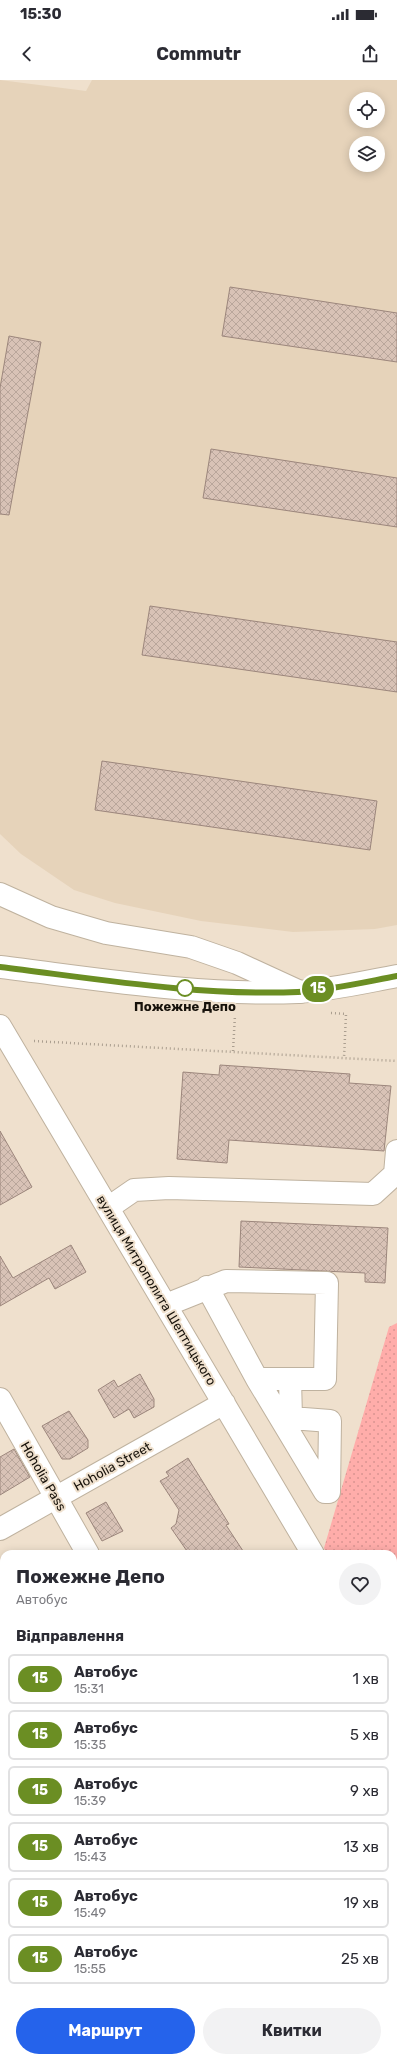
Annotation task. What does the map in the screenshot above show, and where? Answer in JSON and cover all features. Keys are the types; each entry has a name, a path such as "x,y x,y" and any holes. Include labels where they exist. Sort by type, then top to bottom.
{"street":[{"path":"0,894 51,918 106,933 191,947 237,963 300,992"},
{"path":"0,967 160,986 234,992 300,992 397,976"},
{"name":"вулиця Митрополита Шептицького","path":"4,1033 311,1550"},
{"path":"108,1208 134,1190 169,1188 373,1194 395,1174 397,1151"},
{"path":"166,1305 207,1287 226,1281 327,1283 324,1379 257,1379"},
{"path":"207,1287 257,1379 325,1492 329,1492 330,1421 291,1418 290,1379"},
{"name":"Hoholia Pass","path":"0,1399 86,1550"},
{"name":"Hoholia Street","path":"0,1529 224,1403"}],"path":[{"path":"233,1050 235,1007"},
{"path":"330,1013 346,1014 344,1058"},
{"path":"4,1033 397,1061"}],"shaded area":[{"path":"0,80 86,91 92,80 397,80 397,925 375,929 293,932 201,921 115,903 74,890 21,854 0,834"},
{"path":"397,1323 397,1550 325,1550 324,1548 389,1327"}],"building":[{"path":"230,287 397,313 397,362 222,336"},
{"path":"9,336 41,342 9,515 0,514 0,388"},
{"path":"211,449 397,478 397,527 203,498"},
{"path":"150,606 397,642 397,692 142,655"},
{"path":"102,761 377,801 370,850 95,810"},
{"path":"220,1065 350,1074 349,1083 391,1086 384,1151 229,1140 227,1163 177,1159 183,1072 219,1075"},
{"path":"0,1131 32,1187 0,1205"},
{"path":"241,1221 388,1228 385,1283 365,1282 365,1273 239,1267"},
{"path":"71,1245 86,1272 55,1289 49,1278 0,1306 0,1256 13,1278"},
{"path":"140,1374 154,1399 154,1407 134,1418 129,1409 114,1418 98,1390 114,1380 118,1387"},
{"path":"69,1411 88,1440 88,1448 70,1459 62,1459 42,1426"},
{"path":"14,1449 30,1477 0,1495 0,1457"},
{"path":"188,1458 229,1524 226,1525 242,1550 186,1550 171,1528 176,1524 179,1510 160,1481 169,1476 166,1472"},
{"path":"106,1502 123,1531 102,1541 86,1513"}],"bus line":[{"name":"15","path":"0,967 160,986 234,992 300,992 397,976"}],"place":[{"name":"Пожежне Депо","path":"185,988"}]}
